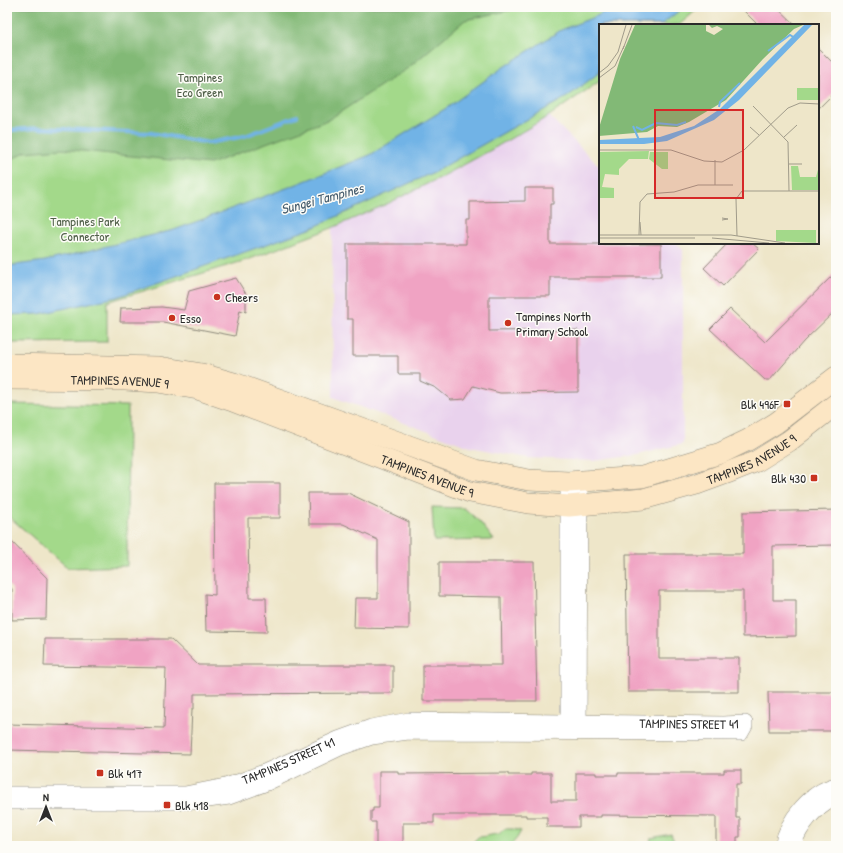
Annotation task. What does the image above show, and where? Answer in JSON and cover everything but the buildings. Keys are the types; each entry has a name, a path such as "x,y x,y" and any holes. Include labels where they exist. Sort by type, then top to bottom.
{"main road":[{"name":"TAMPINES AVENUE 9","path":"7,364 159,367 202,374 234,383 476,470 529,480 574,482 642,477 721,453 748,440 776,423 836,377"},
{"name":"TAMPINES AVENUE 9","path":"7,379 125,380 158,382 198,389 470,492 528,504 574,506 643,499 697,484 727,473 757,461 789,441 836,404"}],"street":[{"path":"573,728 574,482"},
{"name":"TAMPINES STREET 41","path":"7,794 185,794 225,786 339,743 408,732 745,723 741,733 573,728"},
{"name":"TAMPINES STREET 41","path":"7,802 194,802 229,797 267,783 339,743"},
{"path":"782,846 787,828 800,809 814,796 836,785"},
{"path":"793,846 797,833 808,818 826,802 836,796"}],"shaded area":[{"name":"Tampines North Primary School","path":"549,116 599,166 599,244 677,244 683,250 683,444 637,455 593,461 529,458 470,447 333,397 332,228 387,204 491,150"}],"green space":[{"name":"Tampines Park Connector","path":"7,7 700,7 680,24 599,24 599,82 549,116 445,175 387,204 332,228 250,259 107,302 107,342 7,343"},
{"name":"Tampines Eco Green","path":"7,7 525,7 465,20 408,68 328,120 210,164 62,149 25,152 7,162"},
{"path":"7,404 128,406 127,566 68,568 7,515"},
{"path":"432,507 464,508 480,522 494,540 434,541"},
{"path":"504,829 521,831 510,846 472,846 478,837 499,834"},
{"path":"671,834 674,841 674,846 649,846 651,838"}],"water":[{"name":"Sungei Tampines","path":"611,7 684,7 662,24 599,24 599,73 567,97 436,171 310,229 117,297 39,314 7,315 7,266 45,261 174,230 370,155 448,107 502,68 561,30 599,15"}],"waterway":[{"path":"7,133 12,130 39,128 151,133 209,143 245,136 297,116"}],"place":[{"name":"Cheers","path":"217,297"},
{"name":"Esso","path":"172,318"},
{"name":"Tampines North Primary School","path":"508,323"},
{"name":"Blk 496F","path":"787,404"},
{"name":"Blk 430","path":"814,478"},
{"name":"Blk 417","path":"100,773"},
{"name":"Blk 418","path":"167,805"}]}
